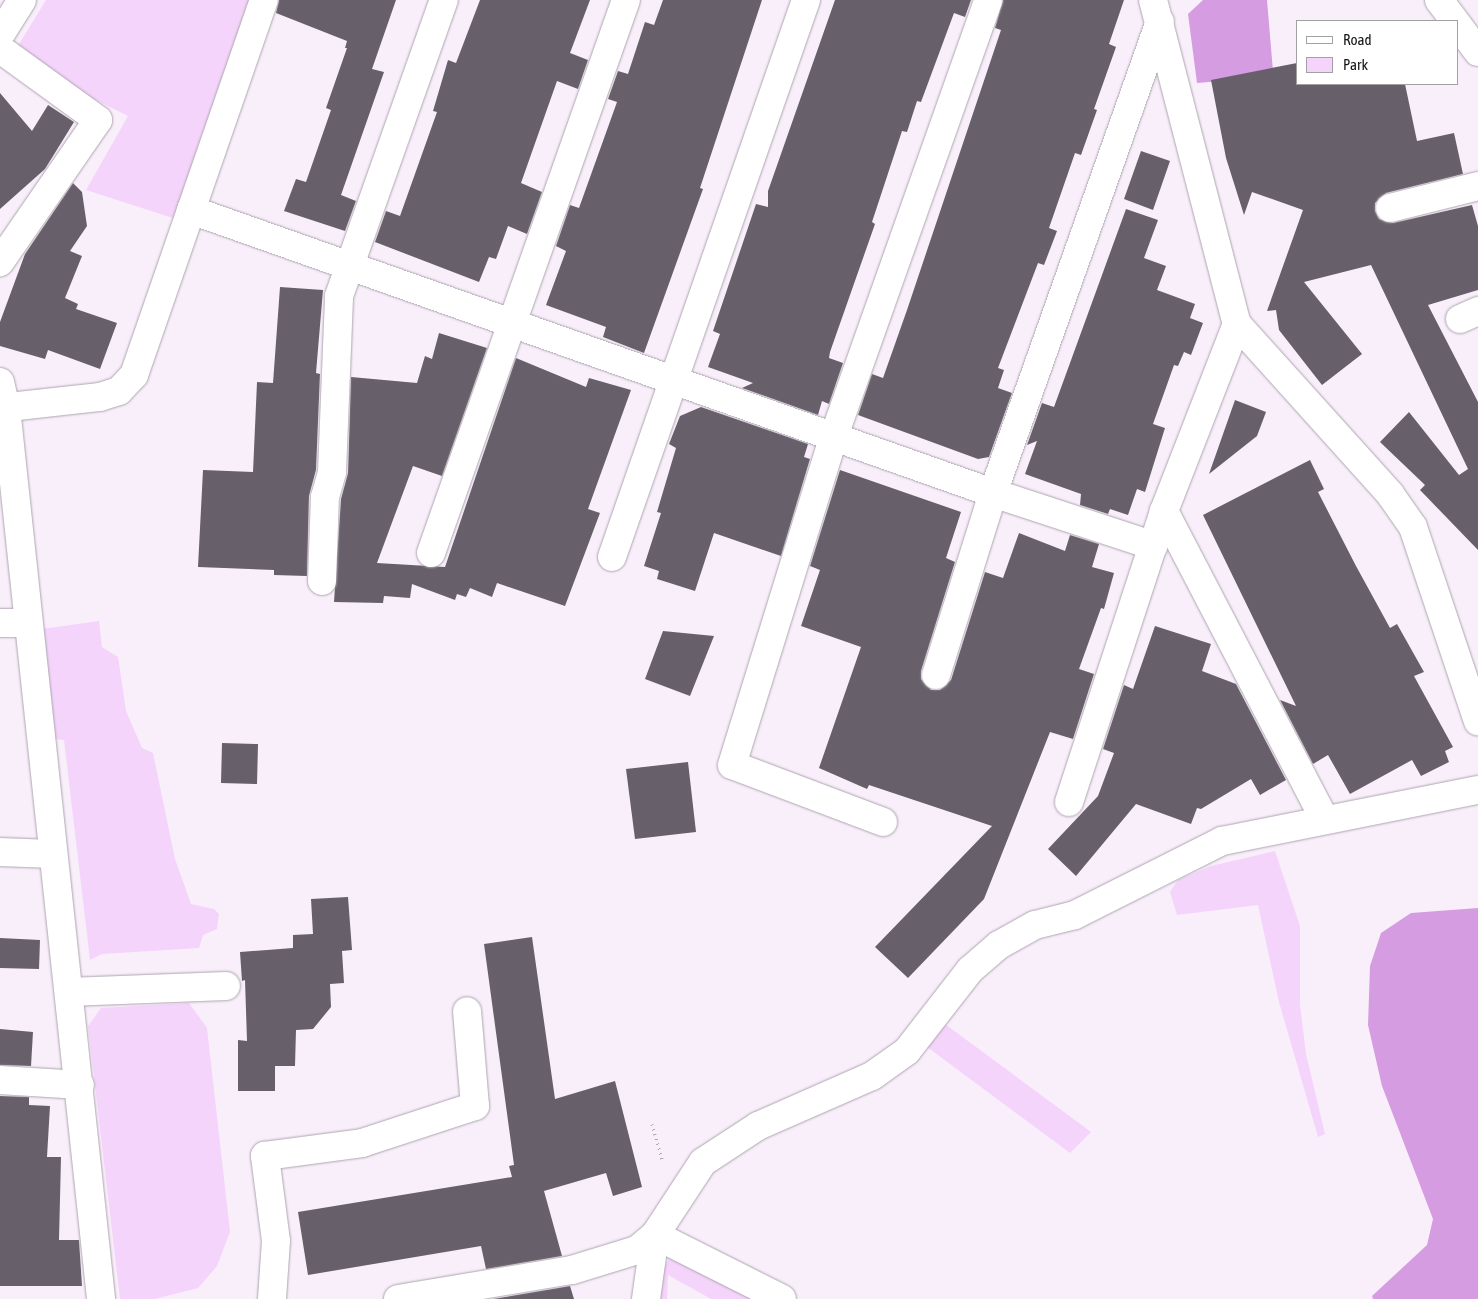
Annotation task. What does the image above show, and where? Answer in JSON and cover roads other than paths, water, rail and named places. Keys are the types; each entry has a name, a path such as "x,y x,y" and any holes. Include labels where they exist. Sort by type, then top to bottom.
{"street":[{"path":"0,35 22,0"},
{"path":"100,1299 80,1085 52,854 2,399 100,397 118,391 134,375 264,0"},
{"path":"322,581 325,497 332,472 338,296 444,0"},
{"path":"431,553 510,322 626,0"},
{"path":"612,557 806,0"},
{"path":"882,822 732,765 834,436 988,0"},
{"path":"1439,0 1454,20"},
{"path":"1156,11 1237,324 1390,494 1413,527 1478,721"},
{"path":"936,675 993,493 1156,11"},
{"path":"1458,26 1478,52"},
{"path":"0,49 98,120 0,262"},
{"path":"1390,208 1478,186"},
{"path":"191,210 349,264 993,493 1154,546"},
{"path":"1069,802 1164,511 1237,324"},
{"path":"1164,511 1324,819"},
{"path":"0,622 27,623"},
{"path":"398,1299 572,1270 637,1250 655,1235 703,1162 758,1126 879,1071 907,1051 970,970 999,945 1035,925 1075,915 1222,841 1324,819 1478,790"},
{"path":"0,852 52,854"},
{"path":"69,992 226,986"},
{"path":"272,1299 276,1242 265,1156 362,1142 475,1106 467,1011"},
{"path":"0,1080 80,1085"},
{"path":"646,1299 655,1235"},
{"path":"655,1235 782,1299"}]}
